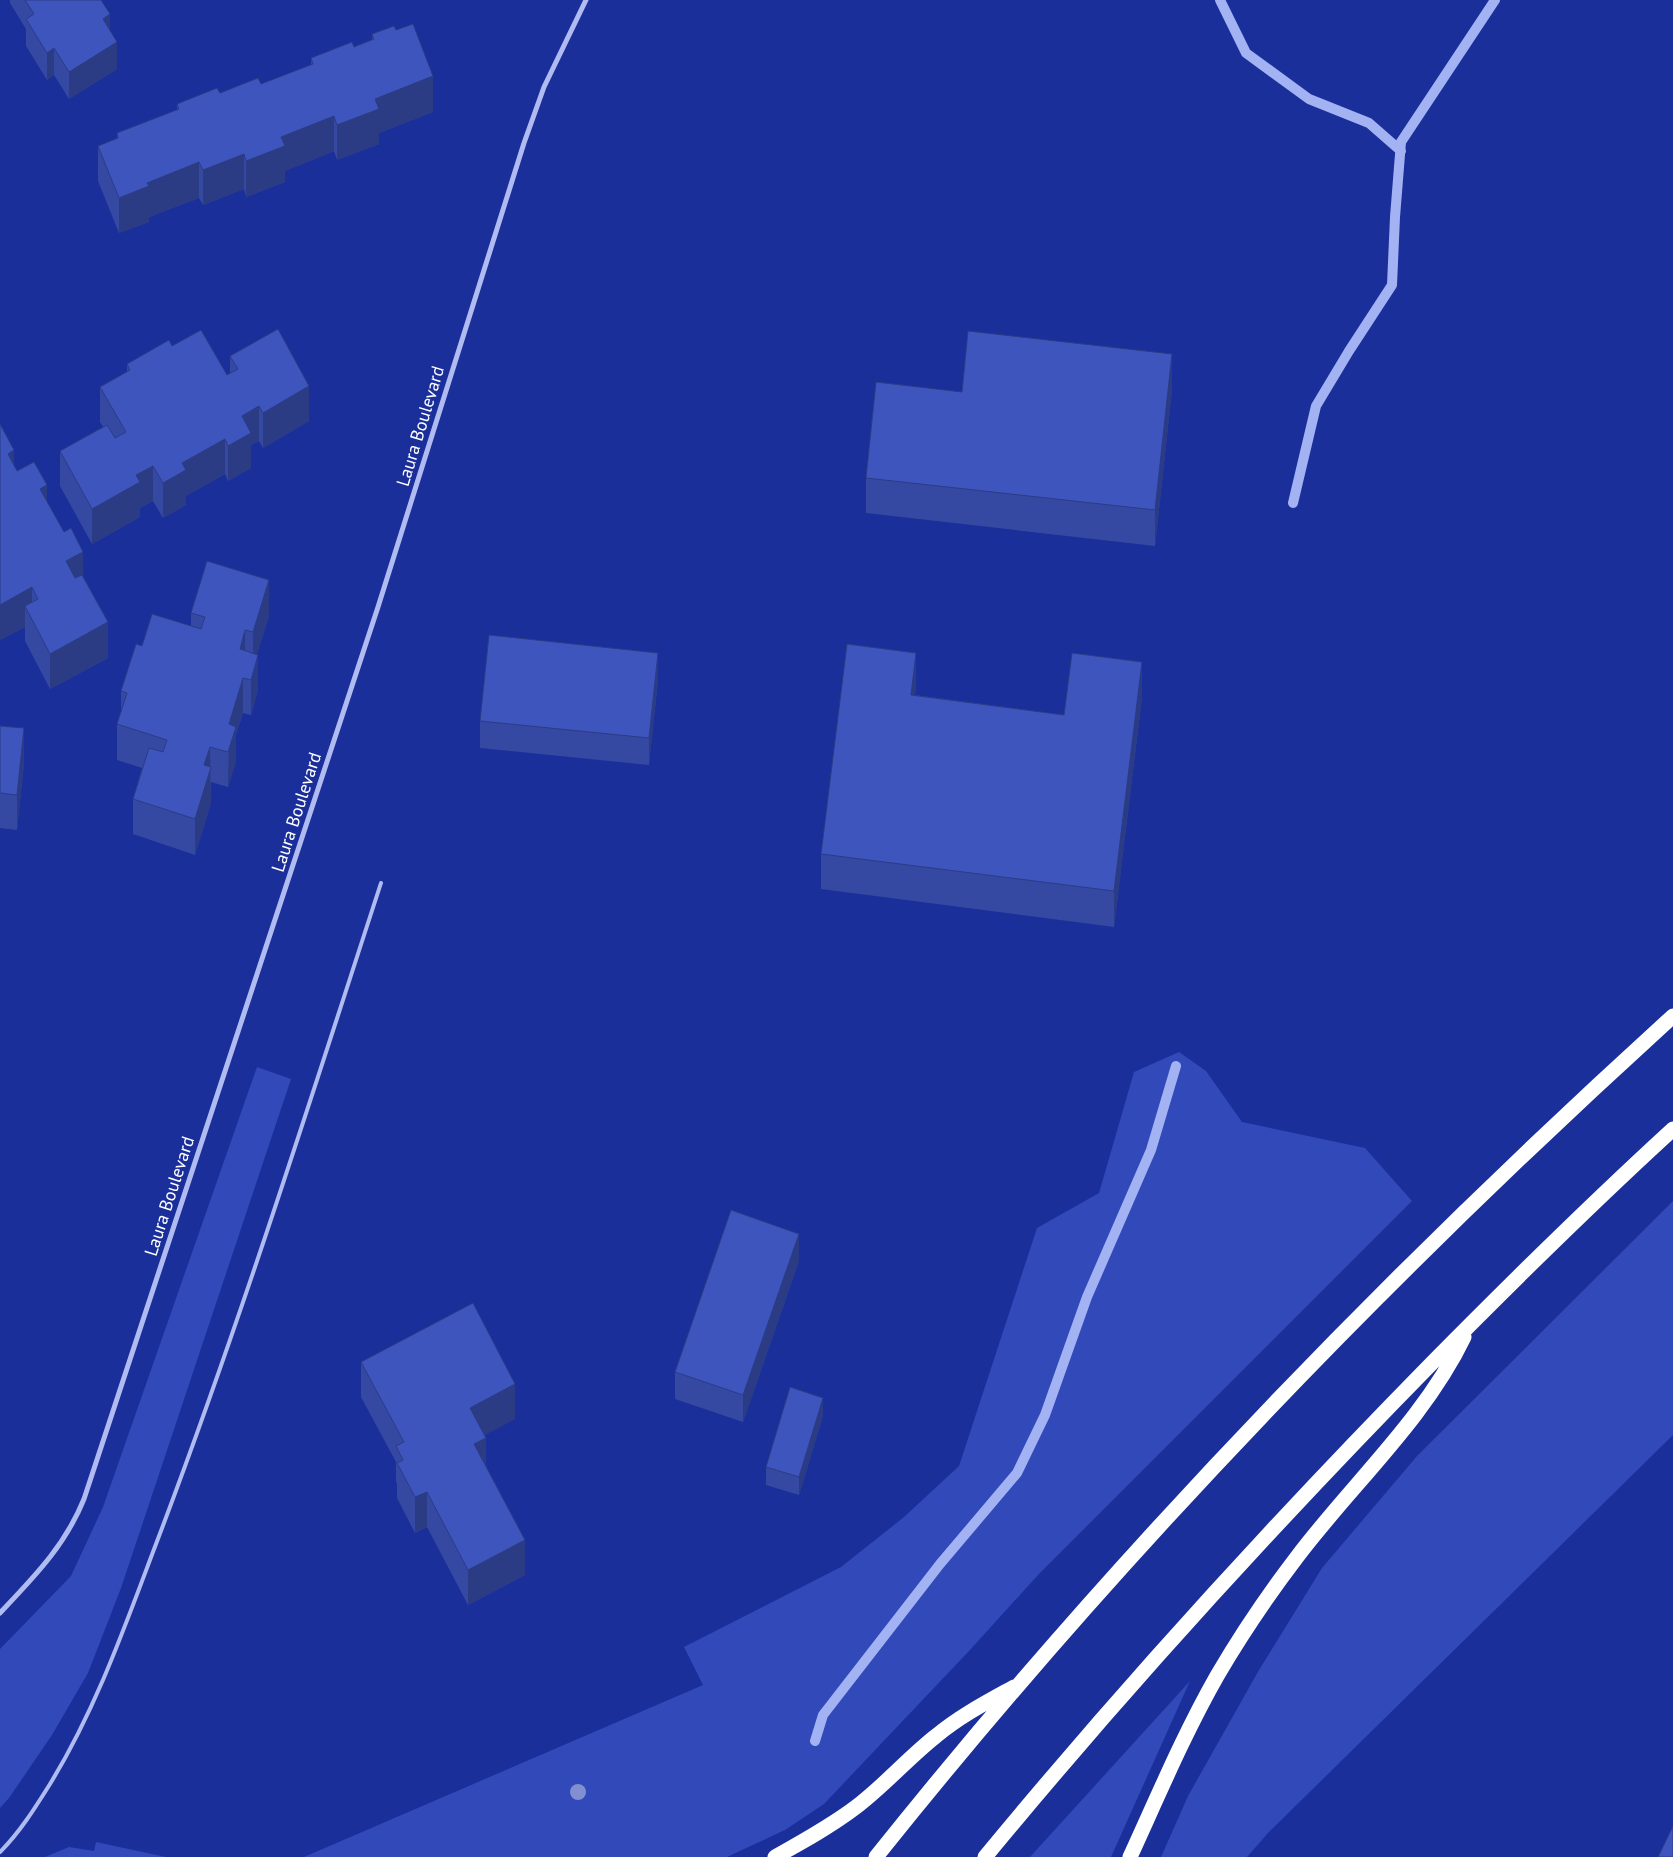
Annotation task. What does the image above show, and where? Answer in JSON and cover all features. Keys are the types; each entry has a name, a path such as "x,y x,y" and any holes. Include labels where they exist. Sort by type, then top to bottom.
{"highway":[{"path":"876,1857 1022,1683 1208,1474 1349,1327 1521,1157 1673,1016"},
{"path":"985,1857 1102,1717 1218,1587 1313,1486 1469,1326 1568,1228 1673,1129"},
{"path":"1130,1857 1197,1714 1238,1642 1310,1540 1390,1445 1429,1394 1451,1362 1469,1326"},
{"path":"775,1857 853,1810 878,1790 927,1743 958,1719 1022,1683"}],"street":[{"name":"Laura Boulevard","path":"0,1613 70,1532 84,1499 372,626 524,143 544,87 586,0"}],"lane":[{"path":"0,1852 18,1832 55,1775 96,1696 121,1637 216,1383 381,882"}],"shaded area":[{"path":"1179,1052 1206,1071 1242,1122 1365,1148 1412,1201 1039,1574 824,1804 785,1830 727,1857 304,1857 703,1685 684,1647 841,1567 904,1517 959,1466 1037,1228 1099,1193 1134,1072"},
{"path":"257,1067 291,1079 121,1588 88,1673 52,1735 9,1798 0,1808 0,1649 71,1576 103,1507"},
{"path":"1673,1201 1673,1435 1269,1832 1247,1857 1161,1857 1188,1796 1259,1670 1322,1568 1417,1456"},
{"path":"1190,1681 1111,1857 1030,1857"},
{"path":"96,1842 166,1857 45,1857 69,1847 94,1851"}],"building":[{"path":"25,0 101,0 110,14 103,19 117,42 69,72 54,48 47,53 26,19 34,14"},
{"path":"413,24 433,76 375,99 379,109 337,125 334,116 281,137 285,146 246,161 244,154 203,170 199,162 147,183 149,186 119,198 98,146 118,138 117,133 179,109 177,104 217,88 220,93 258,78 261,84 313,64 311,58 352,42 354,47 374,39 372,34 394,26 396,30"},
{"path":"278,329 309,386 263,413 259,406 242,416 251,433 228,446 225,439 182,463 186,470 163,483 153,466 136,475 140,482 92,509 60,451 107,425 115,438 126,432 100,387 130,370 127,364 169,340 172,346 201,330 227,375 238,369 230,356"},
{"path":"968,331 1172,354 1155,510 866,478 876,382 962,392"},
{"path":"0,424 14,450 8,454 17,471 34,462 47,485 40,489 64,532 71,528 83,552 66,561 75,578 82,575 108,622 50,654 25,606 38,599 32,587 0,605"},
{"path":"207,561 269,580 253,632 245,630 240,649 258,655 251,680 243,678 229,724 236,727 228,752 210,747 204,765 211,767 195,819 133,799 149,748 163,752 167,740 117,724 127,693 121,691 136,644 142,646 152,614 201,629 205,617 191,613"},
{"path":"489,635 658,653 649,738 480,721"},
{"path":"847,644 916,653 911,695 1064,715 1072,653 1142,662 1114,891 821,854"},
{"path":"0,726 24,728 17,795 0,793"},
{"path":"731,1210 799,1234 743,1395 675,1372"},
{"path":"473,1303 515,1384 470,1408 486,1438 474,1444 525,1540 468,1570 427,1492 415,1497 397,1463 403,1460 396,1446 404,1442 361,1362"},
{"path":"790,1387 823,1398 799,1477 766,1467"},
{"path":"1673,1826 1673,1857 1658,1857"}],"waterway":[{"path":"1220,0 1246,53 1309,99 1369,123 1401,151"},
{"path":"1293,503 1316,406 1392,285 1401,142 1495,0"},
{"path":"815,1741 823,1715 940,1564 1017,1473 1045,1415 1087,1297 1151,1150 1176,1066"}]}
